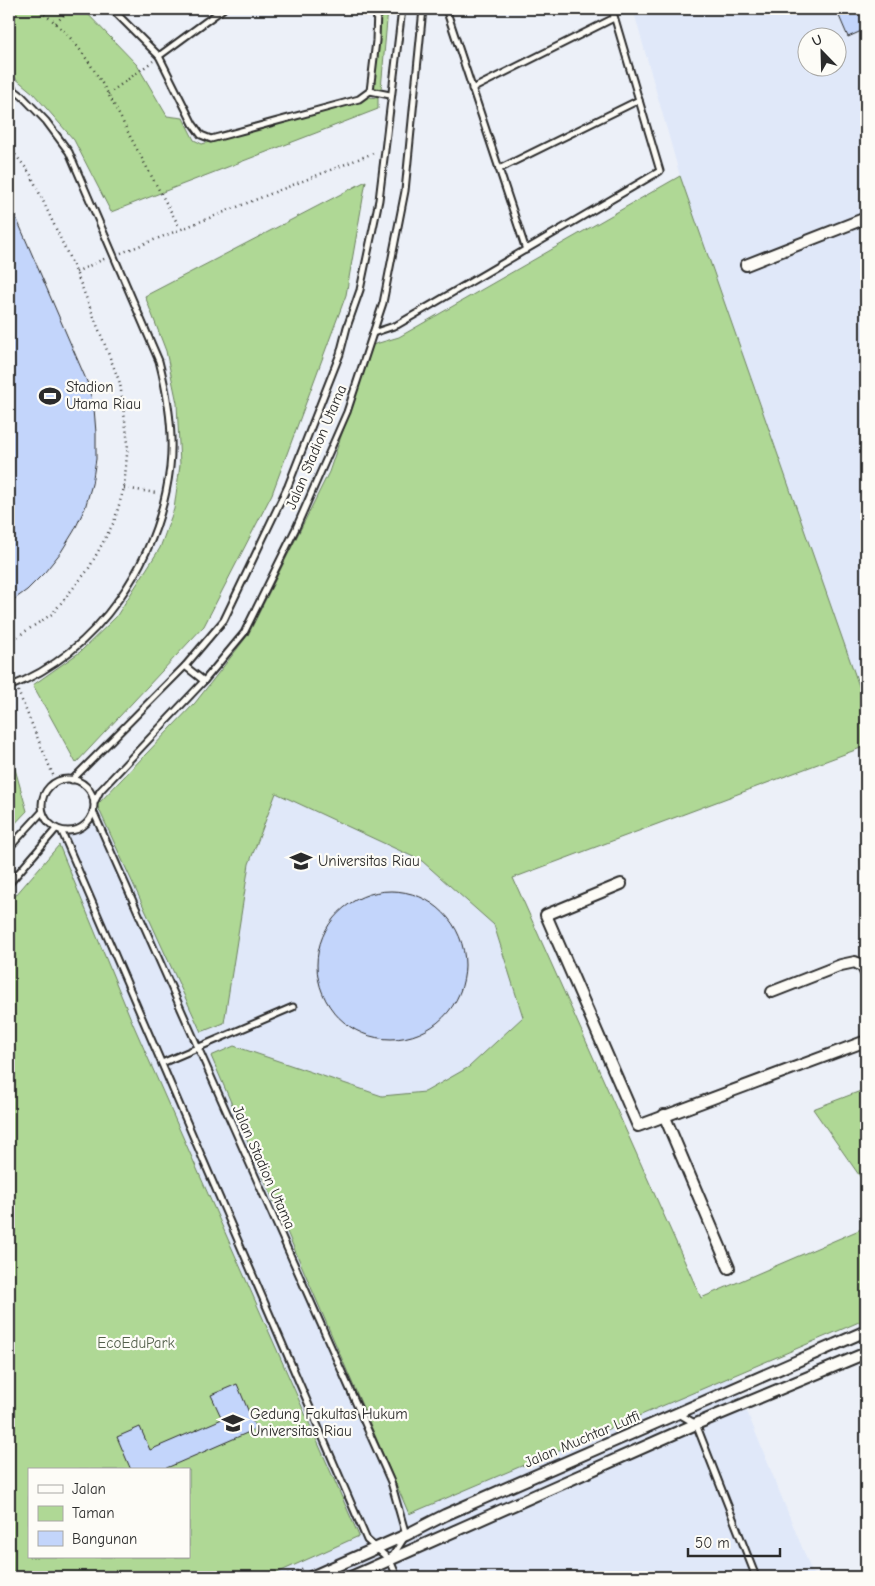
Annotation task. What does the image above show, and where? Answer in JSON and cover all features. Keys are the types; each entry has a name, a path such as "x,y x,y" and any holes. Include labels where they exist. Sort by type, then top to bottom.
{"street":[{"path":"746,265 866,218"},
{"path":"621,884 546,915 638,1126 866,1040"},
{"path":"772,992 841,965 855,962 863,967 866,973"},
{"path":"664,1115 729,1268"},
{"name":"Jalan Muchtar Lutfi","path":"311,1577 406,1535 445,1515 866,1331"},
{"path":"351,1577 696,1424 866,1353"}],"lane":[{"path":"112,9 159,56 193,124 201,135 211,139 359,99 370,91 376,40 377,9"},
{"path":"159,56 223,9"},
{"name":"Jalan Stadion Utama","path":"72,780 185,666 224,620 288,486 340,354 360,290 379,200 390,95 402,9"},
{"name":"Jalan Stadion Utama","path":"94,803 100,791 204,681 244,633 296,528 348,412 383,303 406,191 423,9"},
{"path":"446,9 526,250"},
{"path":"373,333 397,326 660,171 612,9"},
{"path":"472,89 614,18"},
{"path":"9,86 22,96 46,121 69,152 159,361 168,395 171,439 166,495 155,534 140,565 122,595 100,623 74,647 46,668 9,687"},
{"path":"370,91 390,95"},
{"path":"499,169 639,100"},
{"path":"185,666 204,681"},
{"path":"64,779 81,782 92,795 94,803 93,812 84,826 76,830 62,832 45,819 42,812 44,794 56,782 64,779"},
{"path":"9,848 42,812"},
{"name":"Jalan Stadion Utama","path":"93,812 391,1482 406,1535"},
{"path":"9,884 56,829"},
{"path":"62,832 367,1540 390,1560 397,1577"},
{"path":"162,1063 293,1007"},
{"path":"679,1414 696,1424 756,1577"},
{"path":"390,1560 406,1535"}],"path":[{"path":"36,9 56,23 91,66 180,228"},
{"path":"56,23 70,9"},
{"path":"108,94 159,56"},
{"path":"9,147 30,173 76,272 120,383 128,443 124,488 114,522 88,570 52,614 9,642"},
{"path":"76,272 180,228 384,148"},
{"path":"124,488 166,495"},
{"path":"15,684 56,782"}],"shaded area":[{"name":"Universitas Riau","path":"633,9 866,9 866,747 513,878 701,1298 814,1577 9,1577 9,903 59,845 195,703 248,635 329,472 372,345 399,337 680,176"}],"green space":[{"path":"9,9 83,9 137,65 167,116 183,118 194,140 202,144 358,102 368,97 378,98 378,109 111,212 74,140 33,93 9,73"},
{"path":"379,9 388,9 381,89 372,89"},
{"name":"Universitas Riau","path":"680,176 866,706 866,746 513,878 701,1298 866,1227 866,1319 409,1514 211,1056 234,1046 382,1096 425,1092 469,1067 523,1017 494,925 422,861 276,793 249,864 224,1023 201,1032 97,805 195,703 248,635 329,472 372,345 399,337"},
{"path":"366,181 346,295 272,494 204,626 76,763 33,685 80,652 116,617 160,548 174,509 180,465 177,403 166,351 145,296"},
{"path":"9,748 27,811 9,830"},
{"name":"EcoEduPark","path":"59,845 133,1024 359,1536 268,1577 9,1577 9,903"},
{"path":"866,1089 866,1185 813,1109"}],"building":[{"path":"836,9 866,9 866,29 848,37 848,28 844,28"},
{"name":"Stadion Utama Riau","path":"9,201 88,384 94,408 96,459 92,484 85,508 74,531 61,552 45,572 27,590 9,603"},
{"path":"391,891 419,896 444,912 460,937 465,965 460,993 444,1018 419,1034 391,1039 363,1034 338,1018 322,993 317,965 322,937 338,912 363,896"},
{"name":"Gedung Fakultas Hukum Universitas Riau","path":"237,1384 256,1429 167,1468 130,1468 117,1437 140,1427 150,1450 222,1419 211,1395"}],"waterway":[{"path":"9,1573 13,1577"}],"place":[{"name":"Stadion Utama Riau","path":"50,396"},
{"name":"Universitas Riau","path":"301,861"},
{"name":"Gedung Fakultas Hukum Universitas Riau","path":"233,1423"}]}
